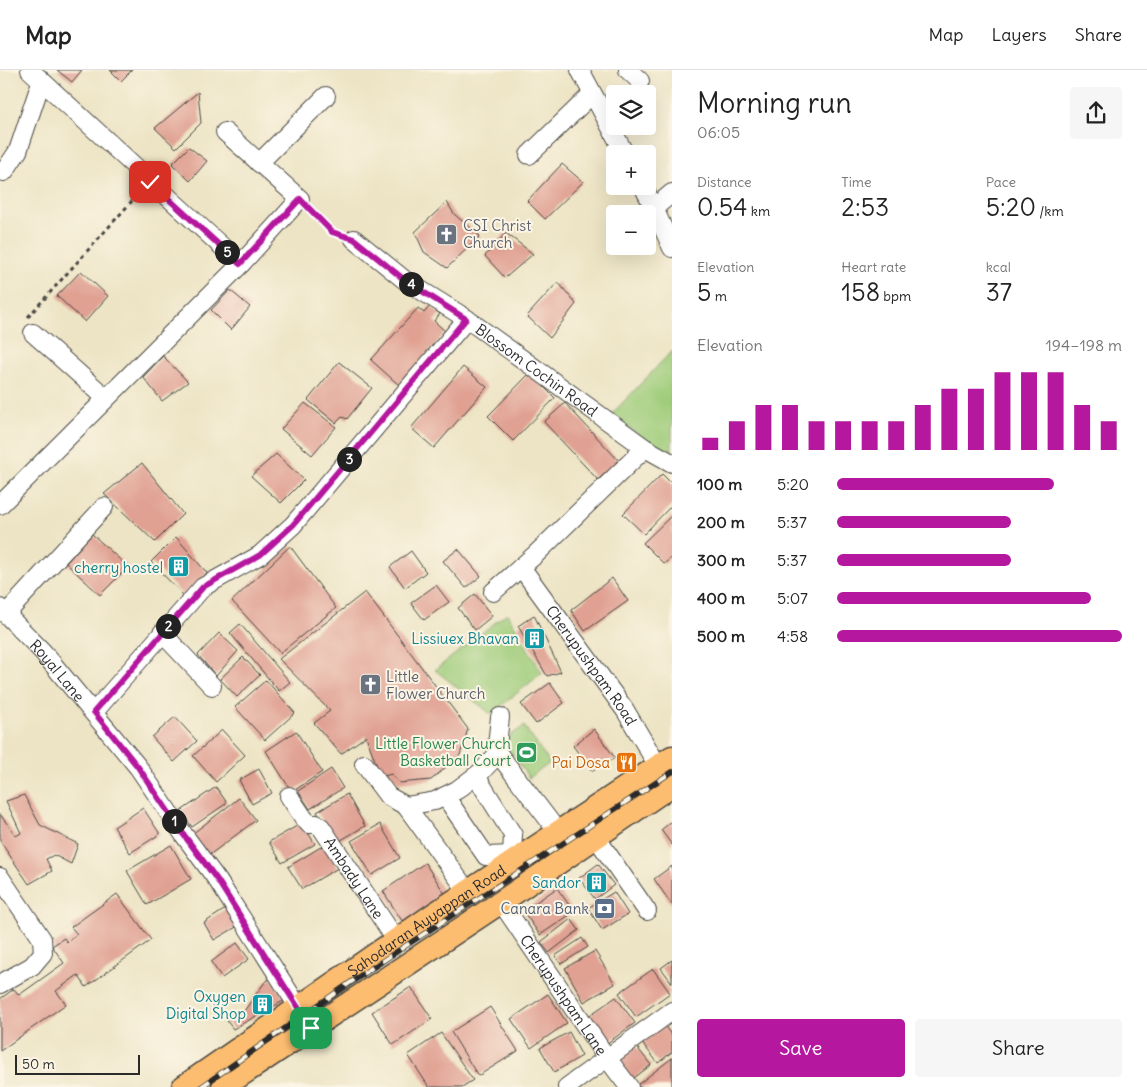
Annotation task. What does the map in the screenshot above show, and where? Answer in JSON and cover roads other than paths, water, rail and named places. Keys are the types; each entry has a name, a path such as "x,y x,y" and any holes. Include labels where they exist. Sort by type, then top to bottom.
{"main road":[{"name":"Sahodaran Ayyappan Road","path":"183,1087 468,892 514,858 558,832 665,761"},
{"name":"Sahodaran Ayyappan Road","path":"223,1087 501,902 672,785"},
{"path":"299,1008 311,1028"}],"street":[{"path":"580,70 620,145"},
{"path":"4,172 18,152 35,76"},
{"path":"35,76 240,264"},
{"path":"529,155 592,94"},
{"path":"259,162 326,96"},
{"path":"0,505 240,264 300,199 225,132"},
{"path":"656,206 672,193"},
{"path":"656,212 672,248"},
{"name":"Blossom Cochin Road","path":"354,239 406,281 466,319 645,448 672,463"},
{"path":"94,712 203,587 260,555 293,525 466,319"},
{"path":"34,333 106,398"},
{"path":"493,592 536,554 645,448"},
{"path":"3,611 104,507"},
{"name":"Cherupushpam Road","path":"522,567 625,710 665,761"},
{"name":"Royal Lane","path":"3,611 42,651 138,767 218,881 299,1008"},
{"path":"162,633 212,686"},
{"path":"406,806 435,802 476,776 496,756 500,717"},
{"path":"497,752 558,832"},
{"path":"364,764 388,796 406,806 468,892"},
{"path":"445,796 486,856 514,858 513,835 476,776"},
{"name":"Ambady Lane","path":"289,796 309,824 316,824 321,827 396,940"},
{"path":"596,837 647,911"},
{"path":"0,877 42,939 44,953 32,966 0,984"},
{"name":"Cherupushpam Lane","path":"501,902 607,1058 629,1087"},
{"path":"567,1087 672,1011"}],"railway":[{"path":"201,1087 364,973 672,772"}],"place":[{"name":"CSI Christ Church","path":"447,234"},
{"name":"cherry hostel","path":"179,567"},
{"name":"Lissiuex Bhavan","path":"535,638"},
{"name":"Little Flower Church","path":"370,685"},
{"name":"Little Flower Church Basketball Court","path":"527,752"},
{"name":"Pai Dosa","path":"626,762"},
{"name":"Sandor","path":"597,882"},
{"name":"Canara Bank","path":"605,908"},
{"name":"Oxygen Digital Shop","path":"262,1005"}]}
